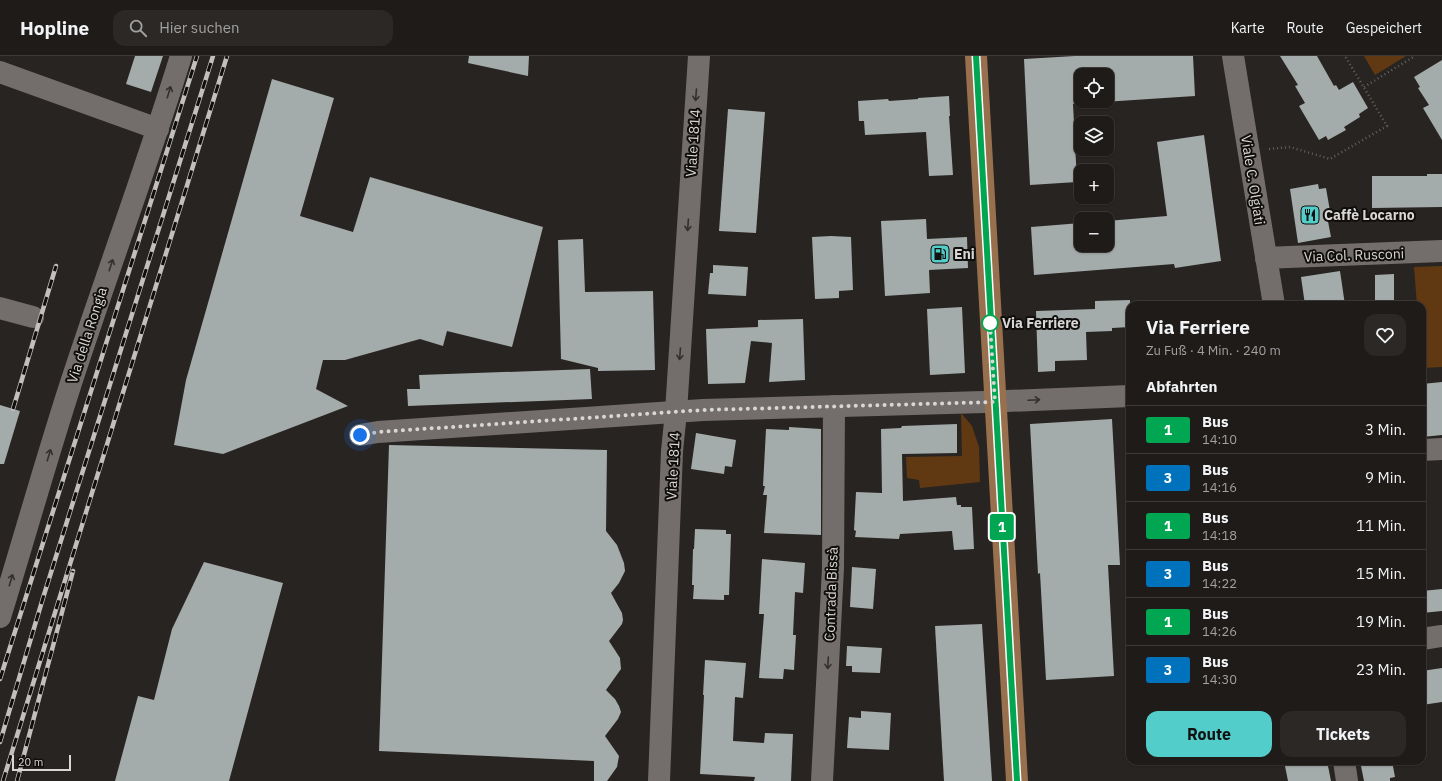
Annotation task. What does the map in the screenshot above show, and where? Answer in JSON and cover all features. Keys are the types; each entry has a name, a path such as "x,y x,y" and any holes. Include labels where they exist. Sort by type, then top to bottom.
{"main road":[{"path":"976,56 1017,781"}],"street":[{"name":"Via della Rongia","path":"0,617 71,384 115,251 158,129 181,56"},
{"name":"Viale 1814","path":"659,781 672,451 676,412 699,56"},
{"name":"Viale C. Olgiati","path":"1233,56 1273,301"},
{"path":"0,72 158,129"},
{"name":"Via Col. Rusconi","path":"1266,258 1442,251"},
{"path":"0,308 33,317"},
{"path":"360,435 386,431 676,412 995,402 1126,396"},
{"name":"Contrada Bissà","path":"822,781 833,568 834,406"},
{"path":"1426,450 1442,449"},
{"path":"1426,638 1442,636"},
{"path":"1345,765 1347,781"}],"path":[{"path":"1249,152 1290,147 1330,159 1387,126 1345,56"},
{"path":"1364,87 1415,56"}],"shaded area":[{"path":"1364,56 1406,56 1375,75"},
{"path":"1442,266 1442,367 1426,368 1426,301 1417,301 1414,267"},
{"path":"961,413 972,426 979,447 980,482 920,488 919,480 907,478 906,457 962,456"}],"building":[{"path":"135,56 163,56 151,92 126,84"},
{"path":"469,56 529,56 528,76 468,63"},
{"path":"1075,56 1193,56 1195,96 1114,101 1114,68 1074,68 1074,156 1076,156 1076,164 1074,164 1074,182 1030,185 1024,59"},
{"path":"1280,56 1317,56 1334,86 1336,85 1339,90 1353,82 1368,108 1359,114 1360,117 1344,127 1346,130 1328,140 1326,136 1319,140 1299,106 1305,103 1295,86 1298,85"},
{"path":"1442,60 1442,140 1423,108 1429,105 1418,88 1420,87 1414,77"},
{"path":"272,79 334,98 300,216 353,232 370,177 543,227 512,347 447,331 443,346 420,339 345,360 323,360 316,389 348,406 223,454 174,445 186,380"},
{"path":"949,96 953,175 929,176 926,132 865,135 864,121 859,121 858,101 888,99 889,101"},
{"path":"728,109 765,112 756,233 719,231"},
{"path":"1204,135 1221,261 1175,268 1174,264 1034,275 1031,227 1074,224 1074,252 1114,252 1114,220 1167,216 1157,142"},
{"path":"1427,174 1442,174 1442,207 1372,208 1372,176 1427,176"},
{"path":"1318,184 1319,189 1326,188 1330,211 1326,211 1331,237 1298,243 1290,189"},
{"path":"926,219 927,239 967,237 968,268 929,270 930,293 885,296 881,221"},
{"path":"812,237 851,237 853,290 839,291 839,298 815,299"},
{"path":"583,239 585,292 653,291 655,370 598,371 598,368 561,359 558,240"},
{"path":"713,265 748,267 746,296 708,294 710,273 713,273"},
{"path":"1340,271 1344,301 1304,301 1301,277"},
{"path":"1394,274 1394,301 1375,301 1375,275"},
{"path":"1130,300 1126,301 1126,327 1112,328 1112,331 1086,332 1087,360 1055,361 1055,371 1038,372 1036,311 1095,309 1095,301"},
{"path":"962,307 965,373 930,375 927,309"},
{"path":"803,319 805,380 769,382 772,343 751,341 745,383 708,384 706,329 758,327 758,320"},
{"path":"590,369 592,399 408,406 407,389 420,389 419,375"},
{"path":"1442,382 1442,435 1426,437 1426,384"},
{"path":"0,405 20,411 4,464 0,464"},
{"path":"1112,419 1120,565 1108,565 1114,676 1046,680 1040,573 1038,574 1030,424"},
{"path":"957,424 957,453 902,454 903,501 956,497 957,505 961,505 961,507 972,507 974,549 954,550 952,531 900,534 899,539 855,537 856,492 882,493 881,429 901,428 902,426"},
{"path":"789,427 821,429 821,535 764,533 767,495 763,495 765,486 763,486 766,429 789,430"},
{"path":"696,433 736,440 732,467 725,466 724,474 691,469"},
{"path":"389,445 607,450 606,531 617,545 624,563 625,571 619,583 611,593 622,613 623,620 622,624 609,641 620,658 621,669 606,690 615,699 621,712 618,719 605,736 619,756 617,767 607,781 594,781 594,761 379,751"},
{"path":"695,529 726,530 726,534 731,534 729,595 724,595 724,600 693,599 693,549"},
{"path":"762,559 805,563 803,593 795,592 793,635 796,635 794,670 784,669 783,679 759,678 764,614 759,614"},
{"path":"204,562 283,583 229,781 115,781 138,696 154,700 172,629"},
{"path":"852,567 876,569 873,609 850,607"},
{"path":"1442,589 1442,611 1426,613 1426,591"},
{"path":"982,624 992,781 944,781 935,626"},
{"path":"847,646 882,648 880,673 852,672 852,666 846,666"},
{"path":"705,660 746,663 743,698 735,697 733,741 764,743 765,733 793,734 791,781 754,781 755,777 700,774"},
{"path":"1442,668 1442,702 1426,704 1426,670"},
{"path":"861,711 891,713 889,750 847,748 849,717 861,718"},
{"path":"1328,765 1331,781 1288,781 1285,766"},
{"path":"1361,765 1393,765 1395,777 1390,778 1390,781 1364,781"}],"railway":[{"path":"0,679 197,56"},
{"path":"0,742 43,598 213,56"},
{"path":"3,781 227,56"},
{"path":"13,409 56,266"},
{"path":"17,781 73,571"}],"bus line":[{"name":"1","path":"976,56 1017,781"}],"place":[{"name":"Caffè Locarno","path":"1310,215"},
{"name":"Eni","path":"940,254"},
{"name":"Via Ferriere","path":"990,323"}],"route":[{"path":"360,435 378,432 703,410 995,402 990,323"}]}
